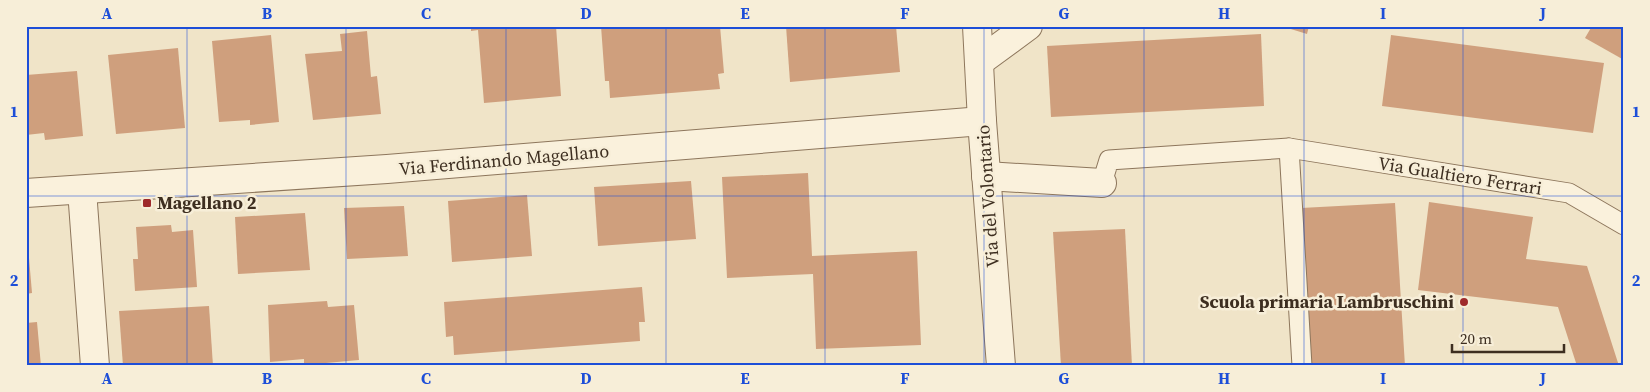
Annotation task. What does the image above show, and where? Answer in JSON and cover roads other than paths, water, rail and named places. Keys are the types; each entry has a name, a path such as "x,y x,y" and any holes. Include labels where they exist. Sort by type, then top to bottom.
{"street":[{"name":"Via del Volontario","path":"977,26 982,121 1001,366"},
{"path":"979,62 1028,26"},
{"name":"Via Ferdinando Magellano","path":"26,193 387,169 982,121"},
{"name":"Via Gualtiero Ferrari","path":"986,176 1102,183"},
{"path":"82,190 95,366"}],"lane":[{"name":"Via Gualtiero Ferrari","path":"1102,183 1109,160 1289,148 1569,193 1624,225"},
{"path":"1289,148 1302,366"}],"place":[{"name":"Magellano 2","path":"147,203"},
{"name":"Scuola primaria Lambruschini","path":"1464,302"}]}
